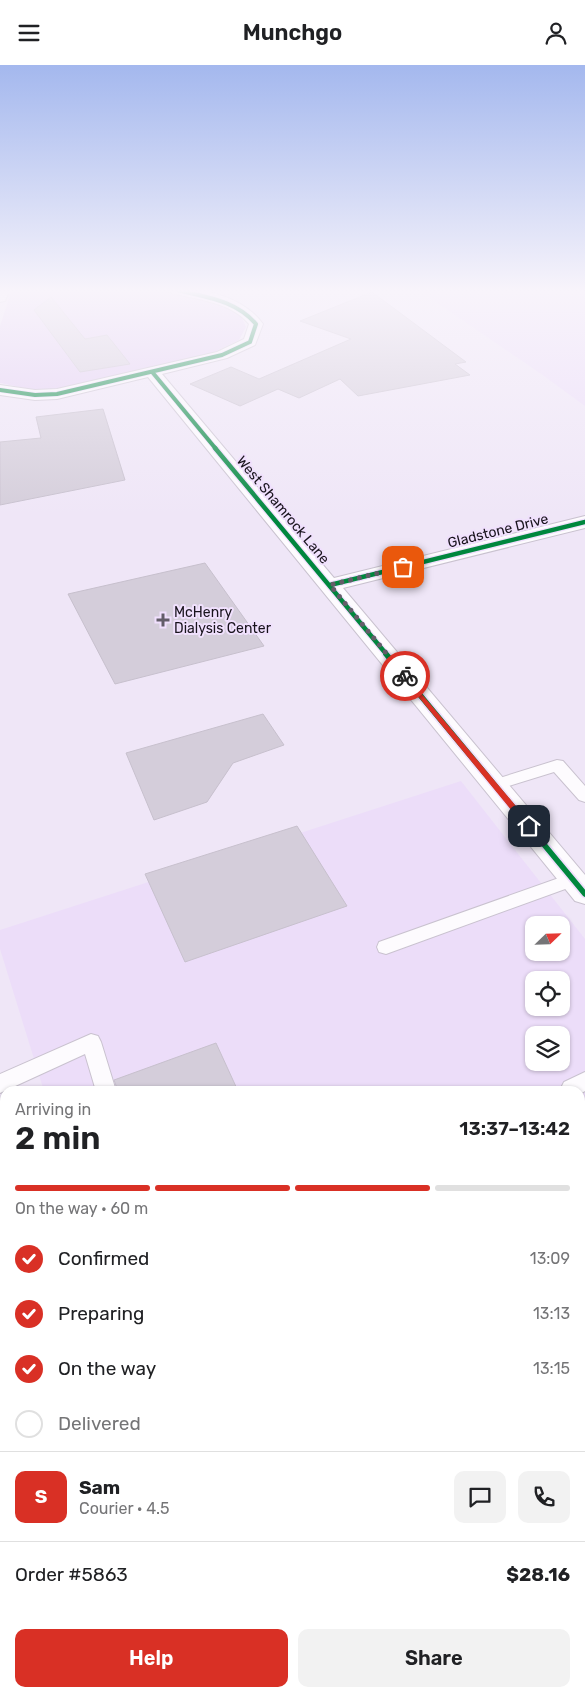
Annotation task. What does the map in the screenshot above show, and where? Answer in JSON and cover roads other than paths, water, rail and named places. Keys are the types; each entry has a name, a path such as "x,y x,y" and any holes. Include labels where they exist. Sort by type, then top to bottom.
{"street":[{"path":"0,390 35,395 57,394 182,365"},
{"name":"West Shamrock Lane","path":"153,373 579,887"},
{"name":"Gladstone Drive","path":"330,585 585,522"}],"lane":[{"path":"496,785 557,765 585,796"},
{"path":"386,947 579,887"},
{"path":"0,1083 91,1043 104,1086"}],"place":[{"name":"McHenry Dialysis Center","path":"163,620"}]}
